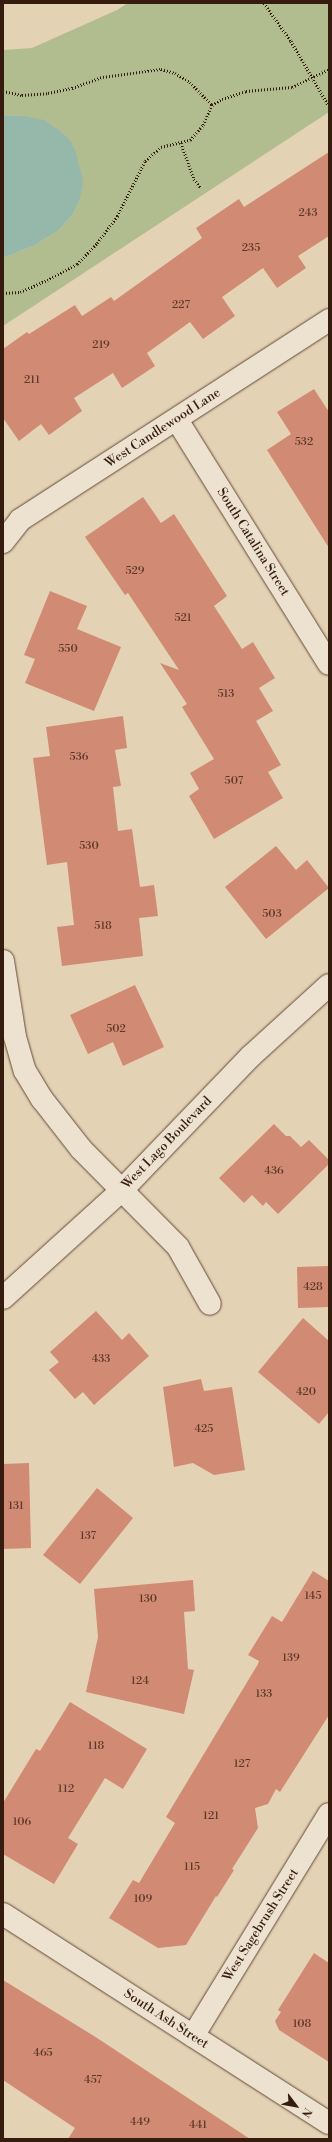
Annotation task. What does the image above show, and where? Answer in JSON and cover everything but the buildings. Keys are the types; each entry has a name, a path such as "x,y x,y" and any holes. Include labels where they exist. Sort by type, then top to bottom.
{"street":[{"name":"West Candlewood Lane","path":"3,542 20,520 177,420 329,320"},
{"name":"South Catalina Street","path":"177,420 329,664"},
{"path":"3,961 15,1037 25,1071 42,1099 81,1149 178,1247 210,1304"},
{"name":"West Lago Boulevard","path":"3,1298 122,1190 252,1056 329,985"},
{"name":"West Sagebrush Street","path":"193,2036 329,1814"},
{"name":"South Ash Street","path":"3,1914 329,2123"}],"path":[{"path":"264,3 313,77 329,106"},
{"path":"3,91 22,95 48,93 72,88 103,77 160,69 175,73 190,82 212,105"},
{"path":"3,293 20,292 48,280 77,264 97,244 117,216 145,162 161,147 190,140 203,125 212,105 222,99 246,91 292,87 329,69"},
{"path":"181,143 194,179 201,188"}],"green space":[{"path":"128,3 329,3 329,112 3,326 3,258 35,245 58,231 73,214 80,199 23,116 3,115 3,50 32,48 117,10"}],"shaded area":[{"path":"3,115 23,116 44,120 60,131 70,140 76,153 83,181 80,199 73,214 58,231 35,245 3,258"}]}
